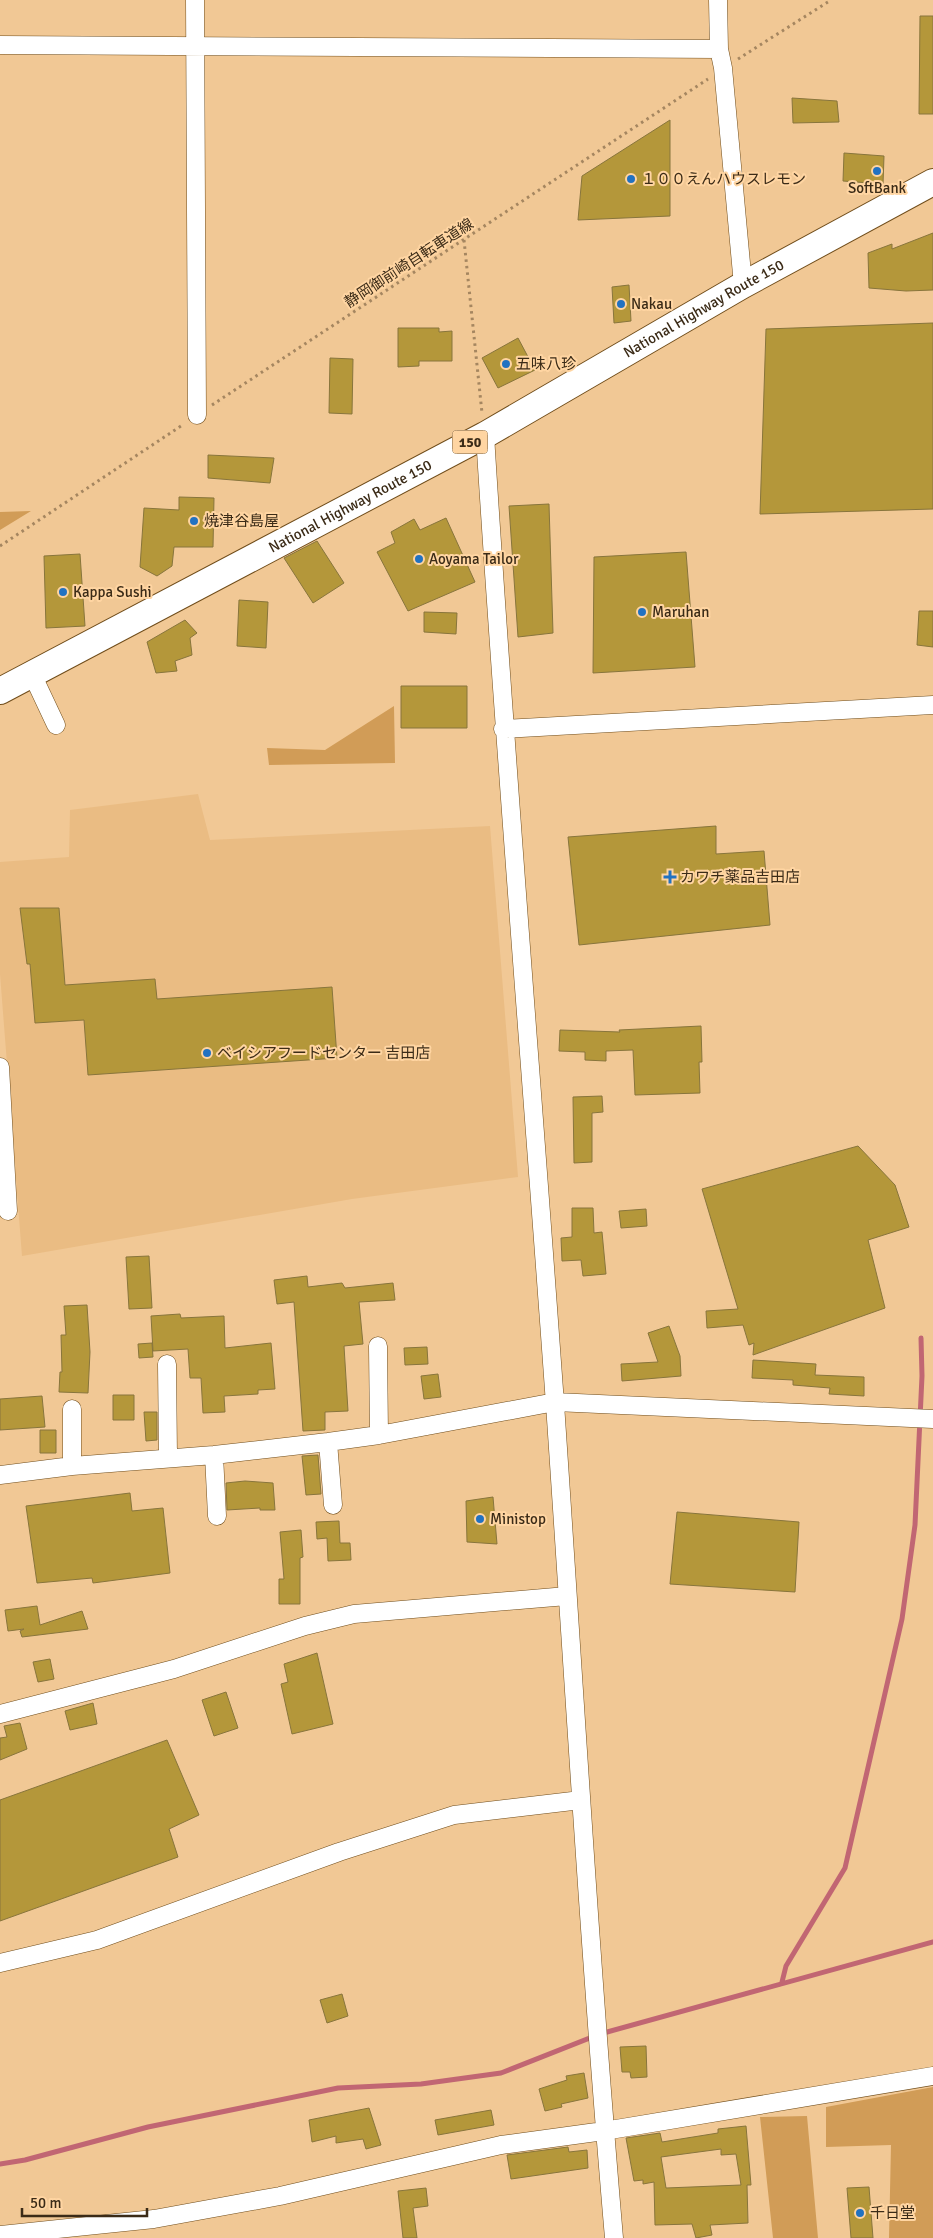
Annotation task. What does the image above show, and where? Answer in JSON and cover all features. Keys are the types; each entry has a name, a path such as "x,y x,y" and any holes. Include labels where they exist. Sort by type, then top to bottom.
{"highway":[{"name":"National Highway Route 150","path":"0,691 484,435 743,285 933,182"}],"street":[{"path":"195,0 197,415"},
{"path":"718,0 718,49 723,68 743,285"},
{"path":"0,45 718,49"},
{"path":"484,435 504,729 555,1402 596,2025 614,2238"},
{"path":"32,674 56,725"},
{"path":"504,729 933,705"},
{"path":"0,1067 8,1211"},
{"path":"378,1346 379,1435"},
{"path":"167,1364 168,1458"},
{"path":"0,1475 72,1466 214,1455 328,1442 379,1435 555,1402 933,1419"},
{"path":"72,1409 72,1466"},
{"path":"328,1442 334,1505"},
{"path":"214,1455 218,1516"},
{"path":"0,1714 174,1669 305,1626 354,1614 567,1596"},
{"path":"0,1963 97,1940 339,1852 454,1815 581,1800"},
{"path":"0,2235 154,2219 280,2196 501,2145 933,2076"}],"path":[{"name":"静岡御前崎自転車道線","path":"0,546 681,99 723,68 831,0"},
{"path":"464,240 484,435"}],"shaded area":[{"path":"31,511 0,530 0,512"},
{"path":"394,706 395,763 269,765 267,748 325,750"},
{"path":"198,794 210,840 490,826 518,1177 352,1199 22,1256 0,974 0,862 69,857 70,810"},
{"path":"933,2087 933,2238 889,2238 891,2145 826,2147 826,2107"},
{"path":"807,2116 818,2238 773,2238 760,2117"}],"building":[{"path":"920,16 933,16 933,114 919,114"},
{"path":"792,98 837,101 839,122 793,123"},
{"path":"670,120 670,216 578,220 582,176"},
{"path":"844,153 884,156 883,184 843,181"},
{"path":"933,233 933,290 906,291 869,288 868,253 892,244 892,249"},
{"path":"629,285 631,321 614,323 612,287"},
{"path":"933,323 933,509 760,514 766,329"},
{"path":"398,328 439,328 439,332 452,331 452,361 419,361 419,366 398,367"},
{"path":"518,338 535,370 498,388 482,358"},
{"path":"330,358 353,359 352,414 329,413"},
{"path":"208,455 274,458 270,483 208,478"},
{"path":"179,497 214,498 213,547 174,547 172,566 157,576 140,567 144,508 179,510"},
{"path":"549,504 553,633 518,637 509,506"},
{"path":"446,518 475,582 408,611 377,552 395,543 391,532 414,519 420,530"},
{"path":"317,541 344,583 313,603 284,558"},
{"name":"Maruhan","path":"686,552 695,667 593,673 594,557"},
{"path":"80,554 85,626 46,628 44,556"},
{"path":"239,600 268,602 266,648 237,646"},
{"path":"919,611 933,611 933,647 917,645"},
{"path":"424,612 457,613 456,634 424,632"},
{"path":"185,620 197,633 190,638 192,655 175,661 177,671 156,673 147,642"},
{"path":"401,686 467,686 467,728 401,728"},
{"path":"716,826 716,854 764,851 770,925 579,945 568,837"},
{"path":"20,908 59,908 65,985 155,979 157,999 332,987 337,1058 88,1075 84,1020 35,1023 30,964 27,964"},
{"path":"701,1026 702,1062 699,1062 700,1093 635,1095 633,1050 606,1051 606,1061 585,1060 585,1052 559,1051 560,1030 620,1032 619,1030"},
{"path":"602,1096 603,1112 592,1113 592,1162 574,1163 573,1097"},
{"path":"858,1146 895,1185 909,1227 868,1240 885,1308 753,1355 754,1343 749,1345 743,1325 707,1328 706,1311 738,1309 702,1189"},
{"path":"572,1208 593,1208 594,1233 602,1232 606,1274 583,1276 581,1260 562,1261 561,1238 572,1237"},
{"path":"646,1209 647,1226 621,1228 619,1211"},
{"path":"149,1256 152,1308 129,1309 126,1257"},
{"path":"307,1276 308,1287 342,1283 345,1288 393,1283 395,1300 359,1302 363,1344 344,1346 348,1411 325,1412 325,1430 303,1431 294,1302 277,1304 274,1280"},
{"path":"87,1305 90,1352 88,1393 59,1392 60,1372 62,1372 61,1335 66,1335 64,1306"},
{"path":"180,1314 181,1318 224,1316 225,1348 271,1343 275,1389 258,1390 258,1394 224,1396 225,1412 203,1413 201,1378 190,1378 188,1349 153,1351 151,1316"},
{"path":"669,1326 680,1356 681,1376 622,1381 621,1364 658,1362 648,1333"},
{"path":"152,1343 153,1357 139,1358 138,1344"},
{"path":"427,1347 428,1364 405,1365 404,1348"},
{"path":"753,1360 816,1364 815,1375 864,1377 864,1396 829,1394 830,1388 793,1385 793,1380 752,1378"},
{"path":"438,1374 441,1397 424,1399 421,1376"},
{"path":"113,1395 134,1395 134,1420 113,1420"},
{"path":"42,1396 45,1427 0,1430 0,1399"},
{"path":"144,1412 157,1412 157,1440 146,1441"},
{"path":"40,1430 56,1430 56,1453 40,1453"},
{"path":"318,1455 321,1494 306,1495 302,1456"},
{"path":"245,1481 273,1483 275,1510 260,1510 260,1508 227,1510 226,1483"},
{"path":"130,1493 132,1511 163,1508 170,1573 93,1583 92,1578 37,1583 26,1506"},
{"path":"493,1497 497,1544 467,1542 466,1501"},
{"path":"677,1512 799,1522 795,1592 670,1584"},
{"path":"339,1521 340,1543 350,1543 351,1560 328,1561 327,1538 317,1539 316,1522"},
{"path":"301,1530 303,1557 300,1558 300,1604 279,1604 279,1579 284,1579 280,1532"},
{"path":"37,1606 40,1625 82,1611 88,1629 22,1637 20,1631 24,1629 8,1631 5,1610"},
{"path":"317,1653 333,1724 292,1734 281,1684 288,1682 284,1664"},
{"path":"50,1659 54,1679 38,1682 33,1662"},
{"path":"226,1692 238,1728 214,1736 202,1700"},
{"path":"93,1703 97,1724 70,1730 65,1711"},
{"path":"20,1723 27,1749 0,1760 0,1738 7,1737 4,1726"},
{"path":"167,1740 199,1815 169,1829 178,1857 0,1921 0,1800"},
{"path":"342,1994 348,2016 327,2023 320,2000"},
{"path":"646,2046 647,2077 631,2078 630,2072 622,2072 620,2047"},
{"path":"584,2073 588,2098 561,2104 562,2107 545,2111 539,2089 567,2080 566,2076"},
{"path":"369,2108 381,2145 366,2149 363,2139 336,2143 336,2136 312,2142 309,2120"},
{"path":"491,2110 494,2125 438,2135 435,2120"},
{"path":"746,2126 751,2185 747,2185 748,2223 710,2225 712,2235 696,2238 692,2224 655,2225 654,2182 643,2184 643,2180 634,2181 626,2138 660,2133 662,2142 718,2133 718,2129","holes":["721,2149 721,2155 736,2154 741,2185 666,2188 661,2157"]},
{"path":"568,2147 569,2152 587,2150 588,2168 511,2179 507,2155"},
{"name":"千日堂","path":"869,2187 873,2238 851,2238 847,2188"},
{"path":"426,2188 428,2206 413,2208 417,2238 403,2238 398,2191"}],"waterway":[{"path":"782,1982 786,1966 845,1868 902,1619 915,1525 922,1376 921,1338"},
{"path":"0,2164 25,2160 148,2127 338,2088 421,2084 501,2073 600,2034 933,1942"}],"place":[{"name":"SoftBank","path":"877,171"},
{"name":"１００えんハウスレモン","path":"631,179"},
{"name":"Nakau","path":"621,304"},
{"name":"五味八珍","path":"506,364"},
{"name":"焼津谷島屋","path":"194,521"},
{"name":"Aoyama Tailor","path":"419,559"},
{"name":"Kappa Sushi","path":"63,592"},
{"name":"Maruhan","path":"642,612"},
{"name":"カワチ薬品吉田店","path":"670,877"},
{"name":"ベイシアフードセンター 吉田店","path":"207,1053"},
{"name":"Ministop","path":"480,1519"},
{"name":"千日堂","path":"860,2213"}]}
